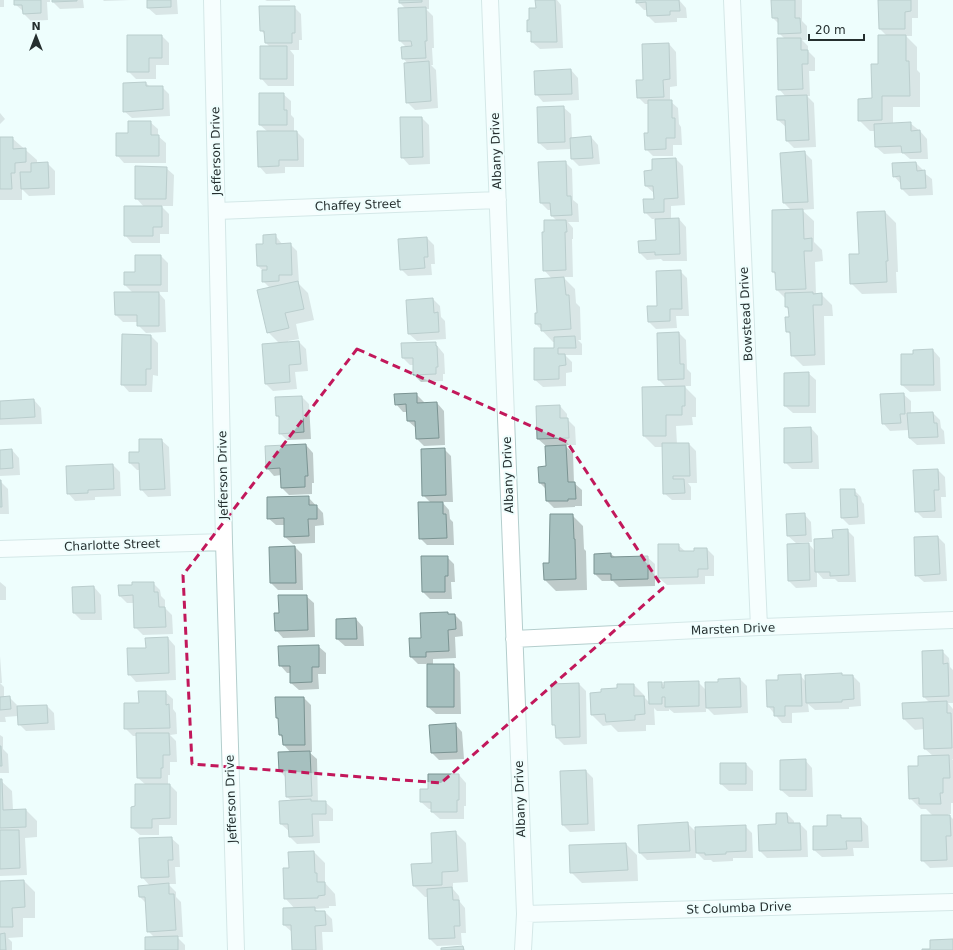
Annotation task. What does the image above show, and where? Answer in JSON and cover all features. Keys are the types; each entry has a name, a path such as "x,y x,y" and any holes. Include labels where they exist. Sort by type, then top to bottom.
{"street":[{"name":"Jefferson Drive","path":"212,0 224,542 236,950"},
{"name":"Albany Drive","path":"490,0 525,914 523,950"},
{"name":"Bowstead Drive","path":"732,0 759,627"},
{"name":"Chaffey Street","path":"217,211 498,200"},
{"name":"Charlotte Street","path":"0,549 224,542"},
{"name":"Marsten Drive","path":"514,639 759,627 953,620"},
{"name":"St Columba Drive","path":"525,914 953,902"}],"highlighted area":[{"path":"357,349 567,442 663,588 441,783 192,764 183,575"}],"building":[{"path":"14,0 41,0 41,13 23,14 22,5 14,5"},
{"path":"52,0 77,0 77,1 52,2"},
{"path":"147,0 171,0 171,7 147,8"},
{"path":"399,0 422,0 422,2 399,3"},
{"path":"535,0 555,0 557,42 531,42 531,31 527,32 527,20 529,20 529,8 536,8"},
{"path":"636,0 679,0 680,11 670,11 670,15 647,16 646,2 636,3"},
{"path":"771,0 795,0 795,18 800,18 801,33 778,34 778,18 772,18"},
{"path":"878,0 911,0 911,11 905,12 905,29 879,29"},
{"path":"259,6 295,6 295,33 292,33 292,43 265,43 264,31 260,31"},
{"path":"426,7 426,58 402,59 401,47 412,46 411,41 399,41 398,8"},
{"path":"127,35 162,35 162,58 149,58 149,72 127,72"},
{"path":"878,35 906,35 906,61 909,61 910,96 882,96 882,120 858,121 858,99 872,98 871,64 878,64"},
{"path":"777,38 801,38 801,50 808,50 808,64 802,64 803,89 778,90"},
{"path":"669,43 670,79 663,80 664,97 637,98 636,80 643,80 642,44"},
{"path":"260,46 287,46 287,79 260,79"},
{"path":"429,61 431,101 406,103 404,63"},
{"path":"571,69 572,94 535,95 534,71"},
{"path":"146,82 146,86 163,86 163,109 123,112 123,83"},
{"path":"259,93 284,93 284,110 287,110 287,125 259,125"},
{"path":"807,95 809,140 786,141 785,120 777,120 776,96"},
{"path":"648,100 672,100 672,118 675,118 675,138 666,138 666,149 645,150 644,133 648,133"},
{"path":"564,106 565,142 538,143 537,107"},
{"path":"400,117 422,117 423,157 401,158"},
{"path":"128,121 151,121 151,135 159,135 159,156 116,156 116,133 128,133"},
{"path":"911,122 911,131 920,130 921,152 902,153 901,146 875,147 874,124"},
{"path":"257,131 297,131 298,160 279,160 279,166 258,167"},
{"path":"591,136 593,158 571,159 570,138"},
{"path":"0,137 13,137 13,149 26,148 26,162 15,163 15,173 11,173 12,189 0,189"},
{"path":"805,151 808,202 783,203 780,153"},
{"path":"676,158 678,198 664,199 664,212 644,213 643,199 654,199 653,186 645,186 644,171 652,170 652,159"},
{"path":"566,161 567,196 571,196 572,215 551,216 550,203 540,203 538,162"},
{"path":"48,162 49,188 21,189 20,172 31,172 31,163"},
{"path":"916,162 917,171 925,170 926,188 901,189 900,176 893,177 892,163"},
{"path":"135,166 167,167 166,199 135,199"},
{"path":"124,206 162,206 162,227 153,227 153,236 124,236"},
{"path":"803,209 804,239 812,238 812,251 804,251 806,289 776,290 775,272 772,272 772,210"},
{"path":"885,211 888,261 886,261 887,282 850,284 849,254 859,254 857,212"},
{"path":"679,218 680,254 655,255 655,252 639,253 638,241 656,240 655,219"},
{"path":"544,220 566,220 566,270 543,271 542,232 544,232"},
{"path":"276,234 276,244 291,243 292,275 279,275 279,281 262,282 262,270 267,270 267,266 257,266 256,244 263,244 263,235"},
{"path":"427,237 428,257 424,257 425,268 400,270 398,239"},
{"path":"135,255 161,255 161,285 124,285 124,272 135,272"},
{"path":"681,270 682,309 670,309 670,321 648,322 647,306 657,306 656,271"},
{"path":"564,277 566,295 569,295 571,329 541,331 541,324 535,324 535,313 537,313 535,279"},
{"path":"298,281 304,309 285,313 289,328 267,333 257,290"},
{"path":"114,292 159,292 159,326 137,326 137,315 115,315"},
{"path":"813,292 813,294 822,293 822,305 813,305 815,355 791,356 790,332 786,332 785,317 789,317 788,307 785,307 785,293"},
{"path":"433,298 434,313 438,312 439,332 408,334 406,300"},
{"path":"679,332 680,364 684,364 684,379 658,380 657,333"},
{"path":"122,334 151,335 151,369 146,369 146,385 121,385"},
{"path":"575,336 576,348 558,348 558,354 565,354 566,365 559,366 559,379 534,380 534,348 554,348 554,337"},
{"path":"299,341 301,364 289,365 290,382 265,384 262,344"},
{"path":"436,342 438,367 436,367 436,374 413,375 413,358 402,358 401,343"},
{"path":"933,349 934,385 901,385 901,354 913,354 913,350"},
{"path":"809,372 809,406 784,406 784,373"},
{"path":"685,386 685,406 682,406 682,415 666,415 666,436 643,436 642,387"},
{"path":"417,393 417,403 437,402 439,438 416,439 415,421 407,421 406,404 395,405 394,394"},
{"path":"904,393 905,414 900,414 901,423 882,424 880,394"},
{"path":"302,396 304,432 279,434 279,416 276,416 275,397"},
{"path":"34,399 35,417 0,419 0,401"},
{"path":"560,405 560,418 568,418 569,438 537,439 536,406"},
{"path":"933,412 934,423 937,423 938,437 909,438 907,413"},
{"path":"811,427 812,462 784,463 784,428"},
{"path":"139,439 162,439 165,489 140,490 139,463 129,463 129,452 139,452"},
{"path":"662,443 689,443 690,476 673,476 673,479 684,479 685,493 663,494"},
{"path":"306,444 308,476 305,476 305,487 281,488 280,468 266,469 265,446"},
{"path":"566,445 568,482 575,482 576,499 568,499 568,501 546,501 545,483 539,483 538,467 546,466 545,446"},
{"path":"445,448 446,495 422,496 421,449"},
{"path":"12,449 13,468 0,469 0,450"},
{"path":"113,464 114,489 88,490 88,493 67,494 66,466"},
{"path":"938,469 939,490 934,490 935,511 915,512 913,470"},
{"path":"1,480 2,507 0,507"},
{"path":"840,489 855,489 855,496 857,496 858,517 841,518"},
{"path":"309,496 309,505 317,505 317,519 308,519 309,536 284,537 284,518 267,519 267,497"},
{"path":"418,502 443,502 443,514 446,514 447,538 419,539"},
{"path":"805,513 806,535 787,536 786,514"},
{"path":"550,514 573,514 576,579 544,580 543,563 549,563"},
{"path":"848,529 849,575 830,576 830,572 815,572 814,539 833,538 832,530"},
{"path":"938,536 940,574 915,576 914,537"},
{"path":"809,543 810,580 788,581 787,544"},
{"path":"658,544 679,544 679,551 694,551 694,548 707,548 708,569 698,569 698,577 658,578"},
{"path":"295,546 296,583 270,583 269,547"},
{"path":"611,553 611,557 648,556 648,579 611,580 611,574 594,574 594,554"},
{"path":"421,556 448,556 448,576 445,576 445,592 422,592"},
{"path":"132,582 154,582 154,592 158,592 159,607 165,607 166,627 134,628 133,595 119,596 118,585 132,585"},
{"path":"94,586 95,613 73,613 72,587"},
{"path":"278,595 307,595 308,630 275,631 274,613 279,613"},
{"path":"448,612 448,614 455,614 456,629 448,630 449,651 426,652 426,657 410,657 409,638 421,638 420,613"},
{"path":"356,618 357,639 336,639 336,619"},
{"path":"168,637 169,673 128,675 127,648 146,648 145,638"},
{"path":"319,645 319,667 312,667 312,682 290,683 290,666 279,666 278,646"},
{"path":"943,650 943,664 948,663 949,696 923,697 922,651"},
{"path":"427,664 454,664 454,707 427,707"},
{"path":"842,673 842,675 853,675 854,699 842,700 842,702 806,703 805,675"},
{"path":"801,674 802,706 785,706 785,716 774,716 774,707 767,707 766,680 778,680 778,675"},
{"path":"740,678 741,707 706,708 705,682 718,682 718,679"},
{"path":"699,681 699,706 665,707 665,697 662,697 662,704 649,704 648,682 662,682 662,688 664,688 664,682"},
{"path":"579,683 580,737 556,738 555,725 552,725 551,684"},
{"path":"617,684 634,684 634,696 644,696 645,714 635,715 635,720 606,722 605,714 591,715 590,693 601,692 601,689 617,688"},
{"path":"138,691 166,691 166,705 169,704 170,728 124,729 124,703 139,703"},
{"path":"10,696 11,709 0,710 0,697"},
{"path":"275,697 304,697 305,745 283,745 282,735 279,735 278,718 276,718"},
{"path":"947,701 947,713 951,713 952,748 924,749 923,718 903,719 902,703"},
{"path":"47,705 48,723 18,725 17,706"},
{"path":"456,723 457,752 431,753 429,725"},
{"path":"136,733 169,733 170,755 163,755 161,778 137,778"},
{"path":"1,746 2,766 0,766"},
{"path":"310,751 312,796 286,797 285,771 279,771 278,752"},
{"path":"949,755 950,778 943,778 943,793 940,793 941,804 919,804 919,798 909,799 908,766 918,766 918,756"},
{"path":"806,759 806,790 780,790 780,760"},
{"path":"720,763 746,763 746,784 720,784"},
{"path":"586,770 588,824 562,825 560,771"},
{"path":"428,774 459,774 459,800 457,800 457,812 431,812 431,802 420,802 420,789 428,789"},
{"path":"0,779 2,779 3,810 26,809 26,827 0,828"},
{"path":"135,784 170,784 170,818 152,819 152,828 131,828 131,807 135,806"},
{"path":"311,799 311,801 326,801 326,814 312,814 313,836 289,837 288,824 280,824 279,801"},
{"path":"776,813 787,813 788,823 800,823 801,850 759,851 758,825 776,824"},
{"path":"827,815 841,815 841,818 861,818 862,841 846,841 847,849 813,850 813,826 827,826"},
{"path":"921,815 950,815 951,836 946,836 947,860 921,861"},
{"path":"688,822 690,851 639,853 638,825"},
{"path":"746,825 746,851 705,855 705,853 696,853 695,827"},
{"path":"0,830 19,830 20,868 0,869"},
{"path":"456,831 458,871 442,872 442,885 413,886 411,864 432,863 431,833"},
{"path":"172,837 173,860 168,860 169,877 141,878 139,838"},
{"path":"626,843 628,870 570,873 569,845"},
{"path":"314,851 317,882 325,882 325,895 318,896 318,898 284,899 283,868 289,868 288,852"},
{"path":"24,880 25,907 12,908 13,927 0,927 0,881"},
{"path":"169,883 169,894 174,894 176,930 147,932 145,897 139,897 138,886"},
{"path":"452,887 453,900 459,900 460,926 454,926 455,938 429,939 427,889"},
{"path":"315,907 315,911 325,911 326,925 315,926 316,950 292,950 291,925 283,925 283,908"},
{"path":"5,933 6,950 0,950 0,934"},
{"path":"178,936 178,950 145,950 145,937"},
{"path":"953,939 953,950 922,950 930,949 930,940"},
{"path":"463,946 464,950 441,950 441,948"}]}
